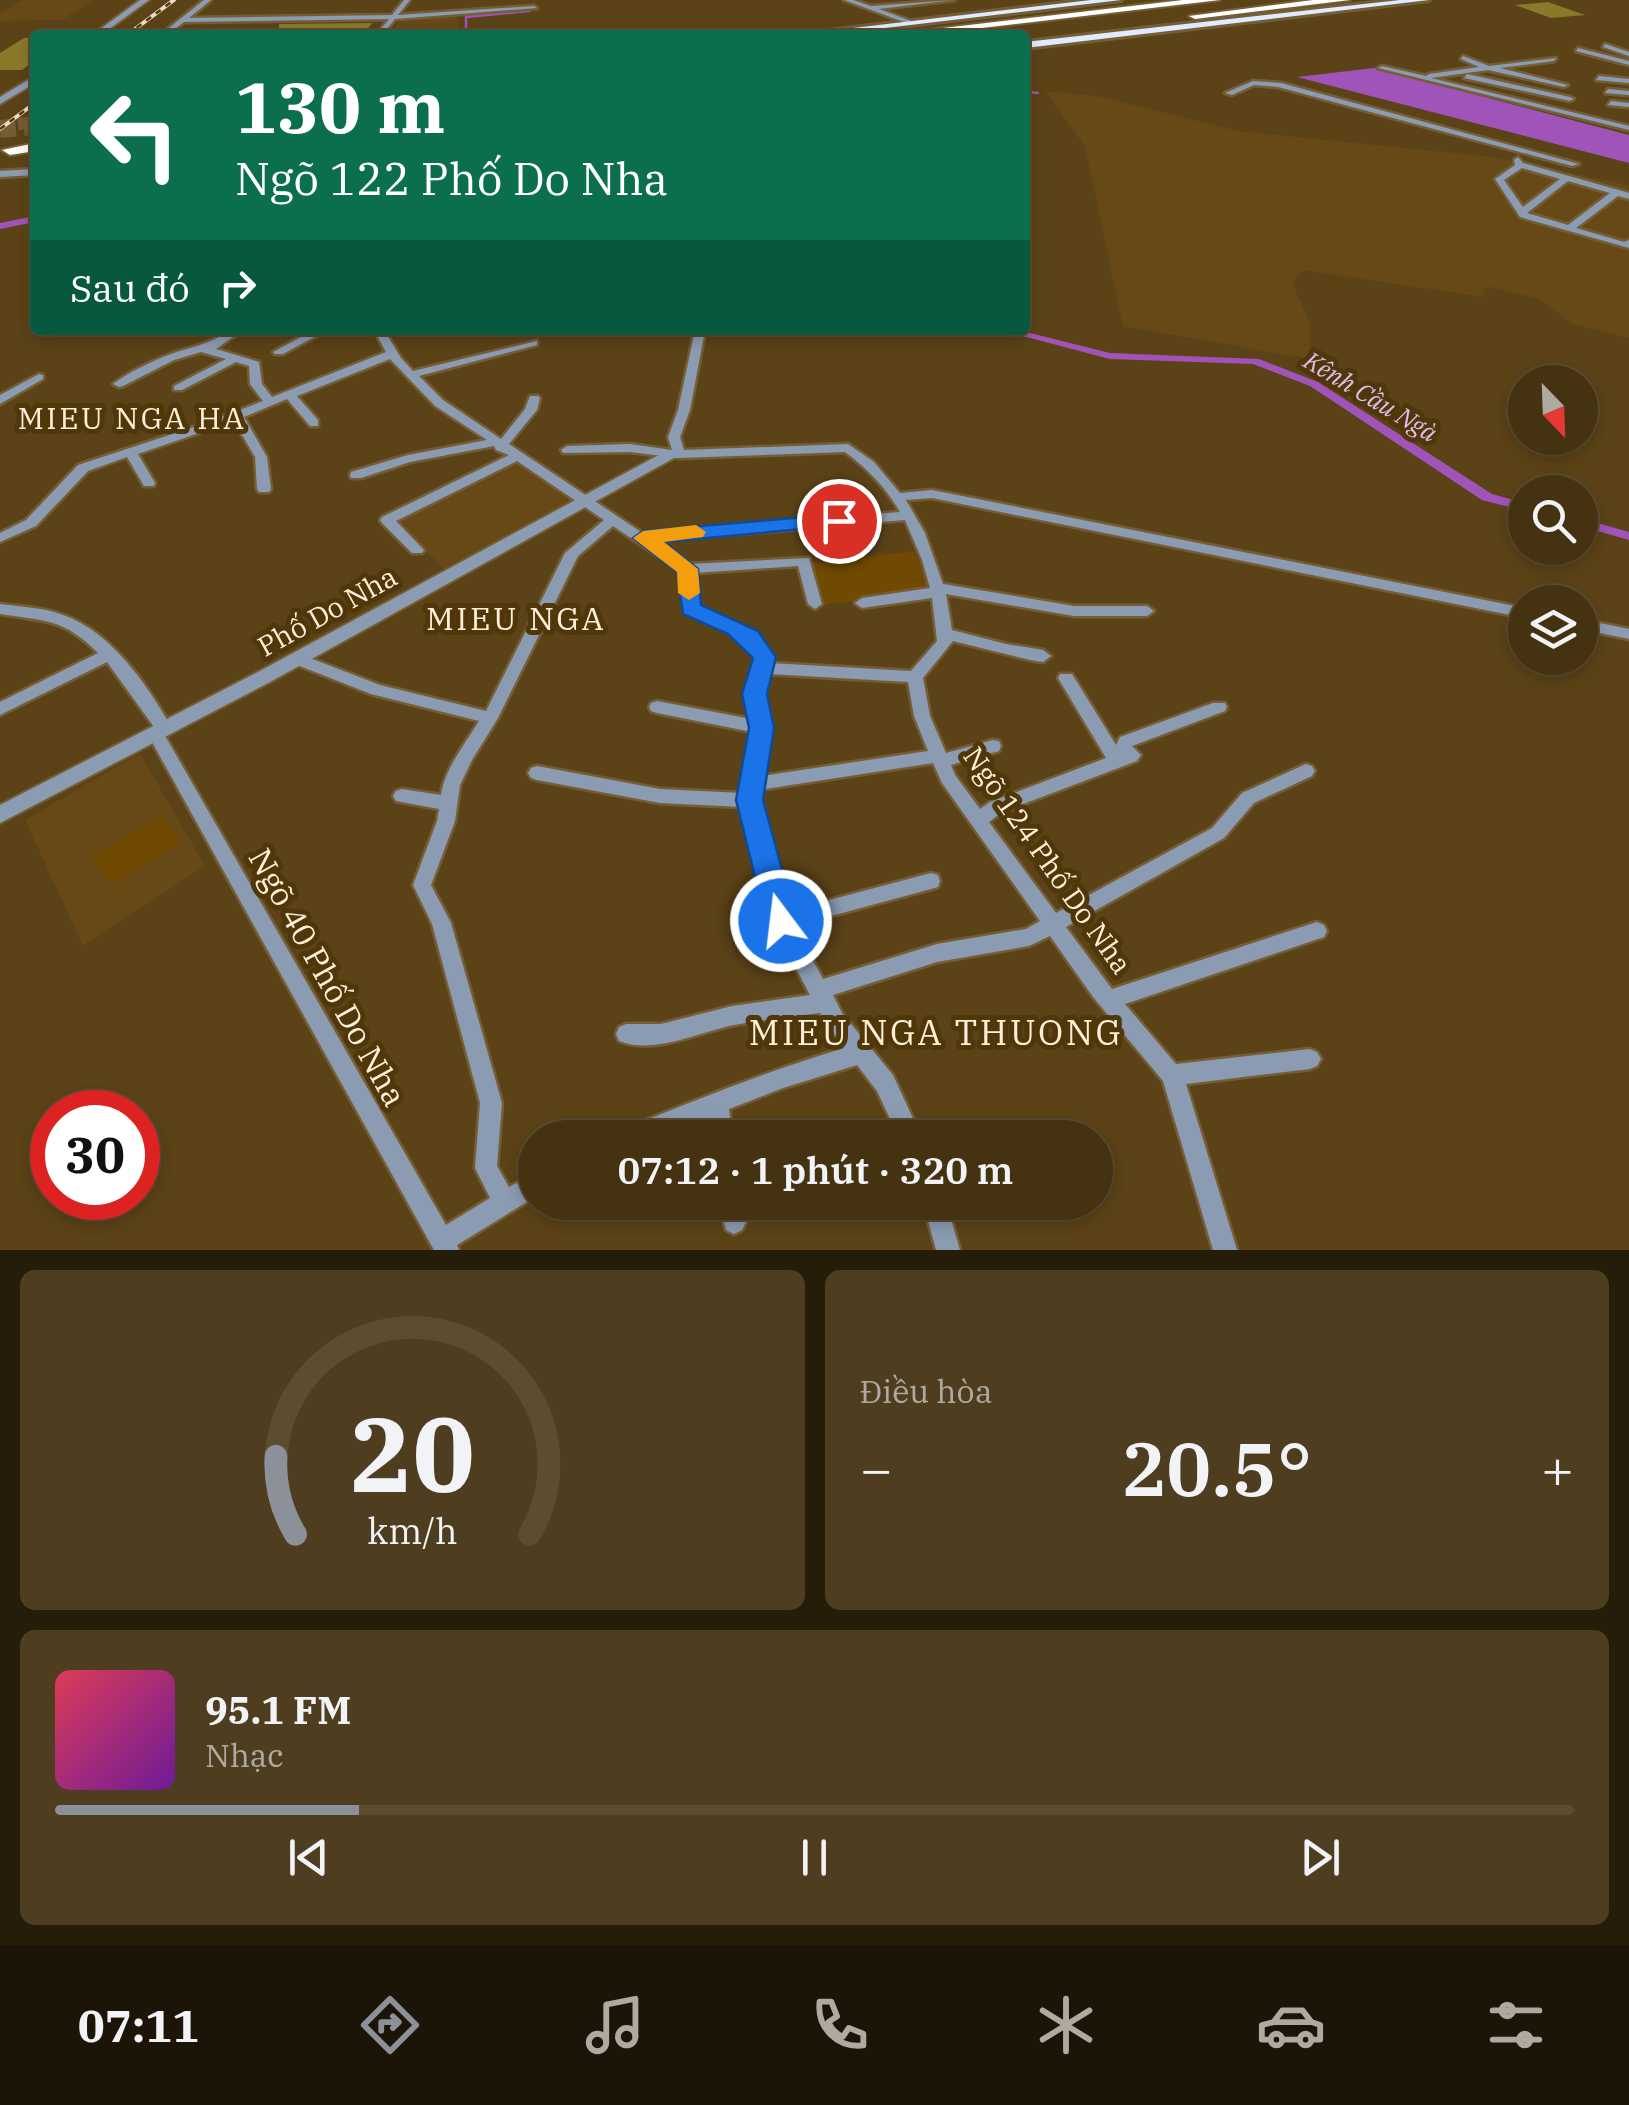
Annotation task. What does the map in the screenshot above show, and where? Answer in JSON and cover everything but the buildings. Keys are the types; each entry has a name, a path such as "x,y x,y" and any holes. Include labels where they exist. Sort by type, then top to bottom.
{"highway":[{"path":"935,30 1214,0"},
{"path":"1030,34 1344,0"},
{"path":"11,151 30,149"}],"main road":[{"path":"1080,0 1103,2"},
{"path":"847,30 1046,4 1116,0"},
{"path":"1030,44 1424,0"},
{"path":"1185,3 1224,22"}],"street":[{"path":"103,30 146,0"},
{"path":"170,30 208,0"},
{"path":"383,30 407,0"},
{"path":"847,0 912,23"},
{"path":"904,0 916,4"},
{"path":"872,8 952,0"},
{"path":"182,20 394,17 534,8"},
{"path":"1605,46 1629,54"},
{"path":"1548,47 1575,114"},
{"path":"1578,50 1629,66"},
{"path":"1463,58 1488,68 1564,85"},
{"path":"1420,77 1554,60"},
{"path":"1593,66 1629,66"},
{"path":"1382,68 1629,128"},
{"path":"1454,72 1570,100"},
{"path":"1600,78 1629,81"},
{"path":"0,101 30,82"},
{"path":"1228,93 1248,84 1268,83 1575,164"},
{"path":"1608,90 1629,93"},
{"path":"1612,104 1629,105"},
{"path":"1629,196 1519,162 1500,179 1521,213 1626,246 1629,243"},
{"path":"0,174 30,172"},
{"path":"1521,213 1567,178"},
{"path":"1569,229 1616,192"},
{"path":"119,384 170,358 206,350 230,335"},
{"path":"279,352 312,335"},
{"path":"382,335 411,375 439,403 496,445 687,569 804,561 815,604"},
{"path":"675,454 674,438 687,414 698,335"},
{"path":"411,375 532,343"},
{"path":"206,350 255,364 256,384 270,402"},
{"path":"0,538 31,523 83,468 237,415 394,354"},
{"path":"178,388 232,360"},
{"path":"0,400 39,378"},
{"path":"289,394 314,423"},
{"path":"356,475 408,459 496,445 531,410 534,398"},
{"path":"237,415 261,457 264,489"},
{"path":"567,450 630,448 675,454 848,448 866,459 908,516 939,590 945,642 915,676 763,668"},
{"path":"130,453 149,483"},
{"name":"Phố Do Nha","path":"0,815 675,454"},
{"path":"417,550 388,520 515,456"},
{"path":"898,498 932,494 1508,610"},
{"path":"643,538 908,516"},
{"path":"504,1202 486,1168 490,1103 475,1040 442,923 422,885 464,757 490,718 572,552 612,520"},
{"path":"687,569 690,609 750,637 764,657 754,694 761,728 751,792 781,921 822,996 886,1083 902,1120"},
{"path":"862,603 939,590 1074,611 1148,611"},
{"name":"Ngõ 40 Phố Do Nha","path":"0,609 42,613 62,621 84,632 108,654 160,730 445,1246"},
{"path":"1598,628 1629,634"},
{"path":"945,634 976,640 1004,652 1043,656"},
{"path":"0,710 108,654"},
{"path":"297,659 377,690 490,718"},
{"name":"Ngõ 124 Phố Do Nha","path":"915,676 922,716 948,778 1108,1000 1172,1075 1225,1250"},
{"path":"1066,678 1127,758"},
{"path":"656,707 761,728"},
{"path":"1127,758 1125,743 1219,707"},
{"path":"537,773 660,796 751,792 993,746"},
{"path":"978,820 996,807 1127,758"},
{"path":"626,1034 661,1034 822,996 937,953 1029,937 1218,832 1248,798 1306,771"},
{"path":"402,796 447,803"},
{"path":"781,921 931,881"},
{"path":"1108,1000 1317,931"},
{"path":"675,1120 784,1077 862,1053"},
{"path":"1172,1075 1310,1059"},
{"path":"717,1103 719,1120"},
{"path":"445,1246 518,1194"},
{"path":"939,1220 948,1250"}],"shaded area":[{"path":"23,0 93,0 62,20 0,21 0,13"},
{"path":"457,15 458,30 393,30 400,21"},
{"path":"1374,68 1629,135 1629,163 1297,77"},
{"path":"1046,91 1097,96 1238,131 1493,157 1629,185 1629,338 1573,324 1539,299 1486,286 1483,297 1303,270 1292,282 1310,324 1310,359 1123,326 1085,147"},
{"path":"510,457 577,500 445,569 388,516"},
{"path":"915,551 931,591 823,605 812,563"},
{"path":"140,753 205,866 83,946 25,820"},
{"path":"163,816 181,843 111,885 90,857"}],"waterway":[{"path":"466,30 466,17 529,11"},
{"path":"1030,92 1038,93"},
{"name":"Kênh Cầu Ngà","path":"0,226 30,220"},
{"name":"Kênh Cầu Ngà","path":"1025,335 1110,356 1255,361 1314,384 1487,497 1508,503"},
{"name":"Kênh Cầu Ngà","path":"1598,527 1629,536"}],"tunnel":[{"path":"0,126 30,123"},
{"path":"0,130 30,127"}],"railway":[{"path":"134,30 174,0"},
{"path":"0,129 30,107"}],"slow traffic":[{"path":"689,593 687,569 643,538 696,532"}],"district":[{"name":"MIEU NGA HA","path":"132,417"},
{"name":"MIEU NGA","path":"516,618"},
{"name":"MIEU NGA THUONG","path":"936,1032"}],"route":[{"path":"781,921 750,800 761,728 754,694 764,657 750,637 690,609 687,569 643,538 839,521"}]}
